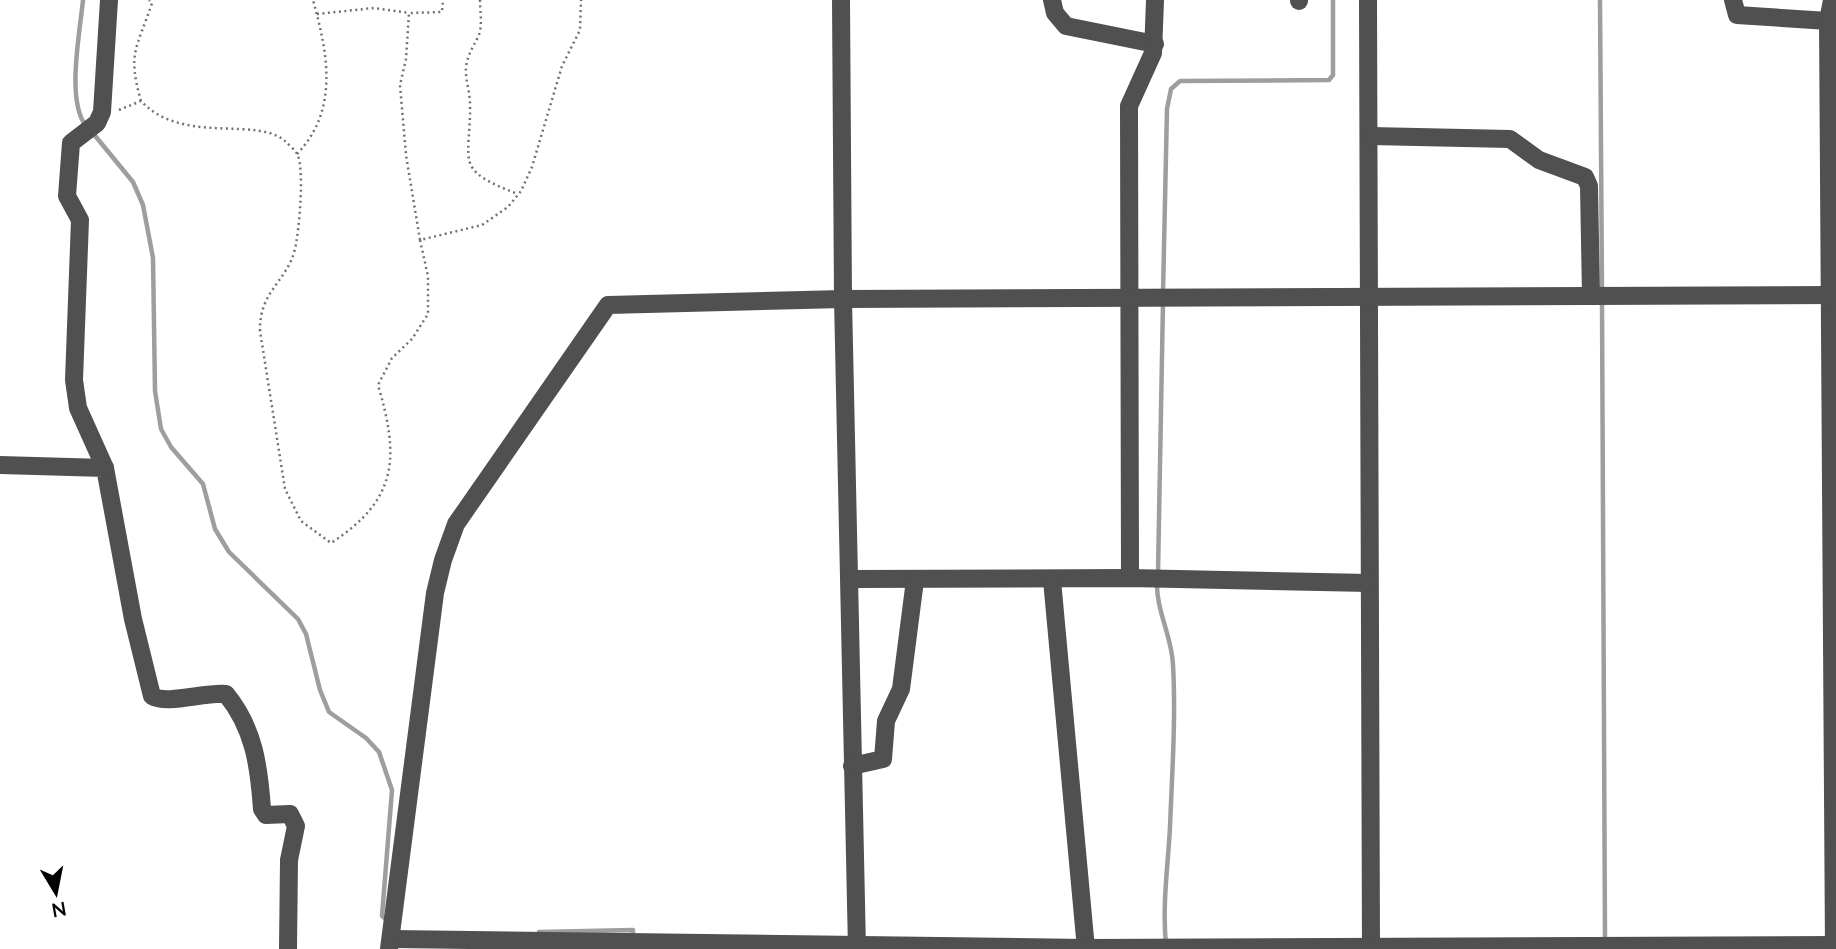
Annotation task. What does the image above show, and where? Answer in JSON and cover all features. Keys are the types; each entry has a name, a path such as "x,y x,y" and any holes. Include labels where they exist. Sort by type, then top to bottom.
{"street":[{"path":"108,0 102,112 97,123 71,143 67,196 80,220 74,380 78,408 105,468 132,619 152,696 160,701 207,692 226,694 243,714 259,767 262,809 266,815 290,814 296,826 289,860 288,949"},
{"path":"842,0 843,299 857,947"},
{"path":"1052,0 1055,13 1066,26 1155,44"},
{"path":"1130,578 1129,106 1155,44 1155,0"},
{"path":"1368,0 1371,136 1371,948"},
{"path":"1733,0 1737,15 1828,21"},
{"path":"1832,0 1828,21 1833,295 1835,946 1086,948 391,944 433,606 443,560 456,524 608,305 843,299 1833,295"},
{"path":"1371,136 1510,139 1539,160 1585,177 1589,186 1591,296"},
{"path":"0,465 105,468"},
{"path":"851,579 1130,578 1369,583"},
{"path":"852,766 883,760 886,721 901,689 915,580"},
{"path":"1052,580 1086,948"}],"path":[{"path":"157,0 151,2 134,51 132,68 141,102 167,120 185,126 274,133 297,153 301,169 295,251 260,311 260,331 285,489 301,521 331,543 360,524 391,469 392,441 378,385 392,358 412,339 428,314 428,276 419,240 406,155 400,85 406,59 409,13"},
{"path":"297,153 314,135 327,86 313,0"},
{"path":"317,14 374,8 409,13 442,12 443,0"},
{"path":"480,0 479,36 469,51 466,71 470,104 467,158 488,183 518,194"},
{"path":"419,240 482,225 508,207 518,194 532,167 562,66 580,30 582,0"},
{"path":"102,112 124,110 141,102"}],"waterway":[{"path":"83,0 75,84 80,115 86,126"},
{"path":"1163,293 1167,109 1171,89 1180,81 1329,80 1333,75 1333,0"},
{"path":"1600,0 1602,293"},
{"path":"92,132 133,182 143,205 153,258 155,391 161,429 171,447 203,484 215,529 229,552 298,619 306,634 320,690 329,712 366,738 379,752 392,790 382,916 387,920"},
{"path":"1158,573 1163,302"},
{"path":"1602,302 1605,941"},
{"path":"1157,582 1159,603 1172,654 1174,685 1173,766 1165,900 1166,945"},
{"path":"539,932 633,930 633,939"}]}
